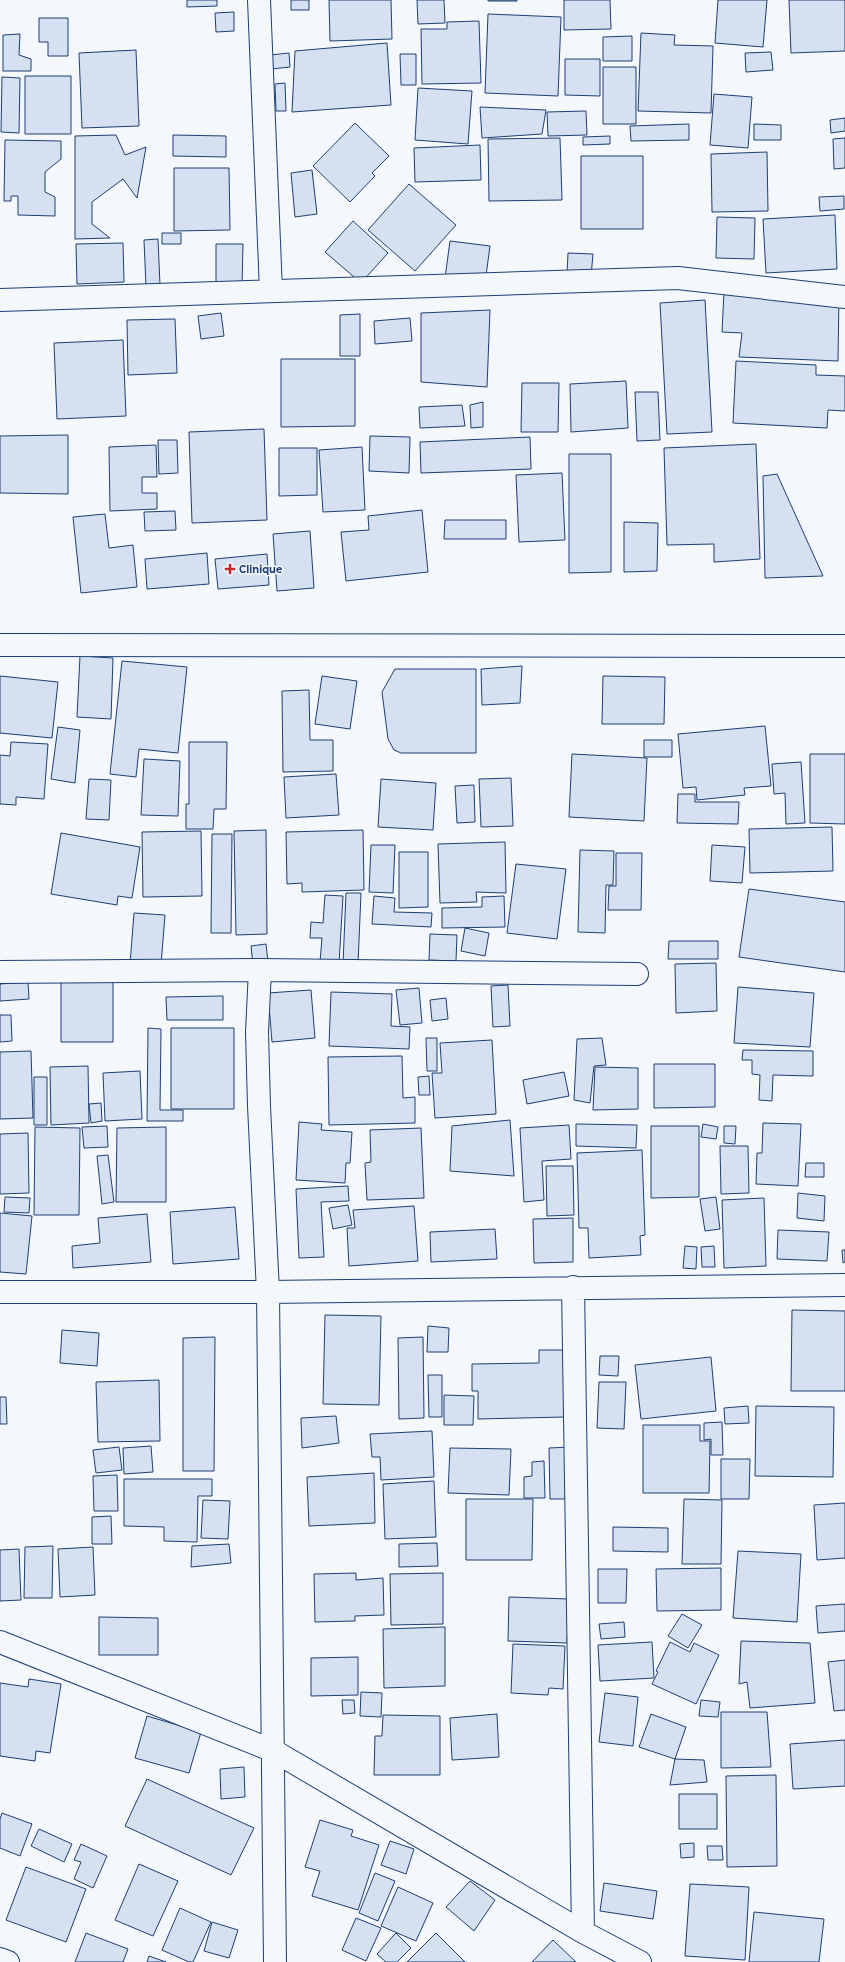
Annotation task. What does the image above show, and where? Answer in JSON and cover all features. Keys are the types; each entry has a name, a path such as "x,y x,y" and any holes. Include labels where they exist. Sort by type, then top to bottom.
{"street":[{"path":"259,0 271,291"},
{"path":"0,300 678,278 845,296"},
{"path":"0,644 845,646"},
{"path":"0,972 260,970 637,974"},
{"path":"260,970 257,1032 268,1292 274,1752 280,1959"},
{"path":"0,1292 268,1292 573,1287 845,1285"},
{"path":"573,1287 583,1932"},
{"path":"0,1642 274,1752 583,1932 640,1962"},
{"path":"0,1959 8,1962"}],"building":[{"path":"187,0 217,0 217,6 187,7"},
{"path":"291,0 309,0 309,10 291,10"},
{"path":"329,0 391,0 392,39 330,41"},
{"path":"417,0 444,0 445,23 418,24"},
{"path":"517,0 517,1 488,1"},
{"path":"564,0 610,0 611,29 564,30"},
{"path":"718,0 767,0 763,47 715,43"},
{"path":"789,0 845,0 845,51 791,53"},
{"path":"234,12 234,31 216,32 215,13"},
{"path":"488,14 561,17 558,96 485,93"},
{"path":"39,18 68,18 68,56 48,56 48,42 39,42"},
{"path":"479,21 481,83 422,84 421,29 447,29 447,22"},
{"path":"641,33 675,35 674,45 713,46 711,113 638,111"},
{"path":"20,34 19,55 31,59 31,71 3,71 3,35"},
{"path":"632,36 632,61 603,61 603,37"},
{"path":"387,43 391,105 292,112 295,51"},
{"path":"136,50 139,126 82,128 79,53"},
{"path":"771,52 773,70 746,72 745,53"},
{"path":"289,53 290,67 271,69 270,55"},
{"path":"400,54 416,54 416,85 401,85"},
{"path":"565,59 600,59 600,96 565,95"},
{"path":"603,67 636,67 636,124 603,124"},
{"path":"25,76 71,76 71,134 25,134"},
{"path":"2,77 20,78 19,133 1,132"},
{"path":"285,83 286,111 276,111 275,84"},
{"path":"418,88 472,91 468,144 415,140"},
{"path":"714,94 752,97 748,148 710,145"},
{"path":"480,107 546,110 542,134 482,138"},
{"path":"586,111 587,135 548,136 547,112"},
{"path":"845,118 845,131 831,133 830,120"},
{"path":"355,123 389,156 372,173 375,176 350,202 313,166"},
{"path":"689,124 689,140 631,141 630,126"},
{"path":"754,124 781,125 781,140 754,140"},
{"path":"116,135 125,155 146,147 137,198 123,179 92,202 92,224 110,238 75,239 75,136"},
{"path":"173,135 226,136 226,157 173,156"},
{"path":"610,136 610,144 583,145 583,137"},
{"path":"560,138 562,200 489,201 488,139"},
{"path":"845,138 845,168 834,169 833,139"},
{"path":"5,140 61,141 61,159 45,172 45,192 55,197 55,216 18,215 18,196 11,196 11,201 4,201"},
{"path":"480,145 481,180 415,182 414,148"},
{"path":"767,152 768,211 712,212 711,154"},
{"path":"581,156 643,156 643,229 581,229"},
{"path":"174,168 229,168 230,230 174,231"},
{"path":"312,170 317,214 295,217 291,173"},
{"path":"409,184 456,225 415,271 368,230"},
{"path":"844,196 844,209 820,211 819,197"},
{"path":"835,215 837,269 766,273 763,219"},
{"path":"717,217 755,218 754,259 716,258"},
{"path":"353,221 388,253 361,283 325,252"},
{"path":"162,233 181,233 181,244 162,244"},
{"path":"158,239 160,285 146,286 144,240"},
{"path":"450,241 490,246 485,283 445,278"},
{"path":"123,243 124,282 77,284 76,244"},
{"path":"216,244 243,244 242,287 216,287"},
{"path":"568,253 593,254 591,277 567,275"},
{"path":"724,292 839,296 838,361 739,357 742,333 722,332"},
{"path":"705,300 712,432 667,434 660,303"},
{"path":"490,310 487,387 421,382 421,313"},
{"path":"221,313 224,336 201,339 198,316"},
{"path":"360,314 360,356 340,356 340,315"},
{"path":"410,318 412,341 375,344 374,321"},
{"path":"175,319 177,373 128,375 127,320"},
{"path":"123,340 126,416 57,419 54,343"},
{"path":"281,359 355,359 355,426 281,427"},
{"path":"736,361 816,365 816,375 845,376 845,411 828,410 827,428 733,423"},
{"path":"626,381 628,428 571,432 570,384"},
{"path":"522,383 559,383 558,432 521,432"},
{"path":"635,392 658,392 660,440 637,441"},
{"path":"483,402 483,427 471,428 470,405"},
{"path":"462,405 465,426 420,428 419,407"},
{"path":"264,429 267,520 192,523 189,432"},
{"path":"68,435 68,494 0,493 0,436"},
{"path":"370,436 410,437 409,473 369,471"},
{"path":"530,437 531,469 421,473 420,442"},
{"path":"158,440 177,440 178,473 159,474"},
{"path":"756,444 760,559 714,562 714,544 667,545 664,448"},
{"path":"156,445 157,477 142,477 142,493 157,493 157,509 110,511 109,447"},
{"path":"362,447 365,510 323,512 319,450"},
{"path":"279,448 317,448 317,495 279,496"},
{"path":"569,454 611,454 611,572 569,573"},
{"path":"562,473 565,540 519,542 516,475"},
{"path":"777,474 823,576 765,578 763,476"},
{"path":"422,510 428,572 346,581 341,532 369,530 368,516"},
{"path":"175,511 176,530 145,531 144,512"},
{"path":"105,514 109,548 133,545 137,587 81,593 73,517"},
{"path":"445,520 506,520 506,539 444,539"},
{"path":"624,522 658,523 657,571 624,572"},
{"path":"310,531 314,588 277,591 273,534"},
{"path":"207,553 209,584 147,589 145,559"},
{"path":"267,554 269,585 218,589 215,559"},
{"path":"80,656 113,658 111,719 77,717"},
{"path":"122,661 187,667 178,753 139,749 136,777 110,774"},
{"path":"522,666 520,703 482,705 481,669"},
{"path":"395,669 476,669 476,753 401,753 394,750 388,739 382,692"},
{"path":"0,676 58,682 52,738 0,733"},
{"path":"322,676 357,681 350,729 315,724"},
{"path":"603,676 665,677 664,724 602,724"},
{"path":"309,690 310,740 333,740 333,771 283,772 282,691"},
{"path":"765,726 771,786 744,788 745,795 697,800 696,787 683,788 678,734"},
{"path":"58,727 80,730 75,783 51,779"},
{"path":"644,740 672,740 672,757 644,757"},
{"path":"11,742 48,744 44,799 16,797 16,805 0,804 0,755 10,756"},
{"path":"189,742 227,742 226,809 214,809 213,829 186,829 186,804 189,804"},
{"path":"572,754 647,758 644,821 569,817"},
{"path":"810,754 845,754 845,824 810,823"},
{"path":"144,759 180,761 178,816 141,815"},
{"path":"801,762 805,823 786,824 785,793 774,794 772,764"},
{"path":"336,774 339,815 286,818 284,777"},
{"path":"511,778 513,826 481,827 479,779"},
{"path":"89,779 111,780 109,820 86,819"},
{"path":"381,779 436,783 433,830 378,827"},
{"path":"474,785 475,822 457,823 455,786"},
{"path":"678,794 695,794 695,802 739,802 738,824 677,823"},
{"path":"832,827 833,871 750,873 749,829"},
{"path":"266,830 267,934 236,935 234,831"},
{"path":"363,830 364,890 302,892 302,883 287,884 286,832"},
{"path":"201,831 202,896 143,897 142,832"},
{"path":"61,833 140,847 132,898 118,896 117,905 51,894"},
{"path":"212,834 232,834 231,933 211,933"},
{"path":"505,842 506,893 476,892 477,902 440,903 438,844"},
{"path":"371,845 395,845 393,893 369,892"},
{"path":"712,845 745,847 742,883 710,881"},
{"path":"580,850 614,851 613,885 606,885 605,933 578,932"},
{"path":"399,852 428,852 428,907 399,908"},
{"path":"616,853 642,853 641,910 608,910 609,886 616,886"},
{"path":"516,864 566,869 557,939 507,933"},
{"path":"749,889 845,902 845,972 739,957"},
{"path":"346,893 361,893 358,964 343,964"},
{"path":"325,895 343,896 339,964 320,962 322,938 310,938 311,922 323,923"},
{"path":"374,896 395,898 394,912 432,913 431,927 372,924"},
{"path":"504,896 505,927 442,928 442,908 482,907 482,897"},
{"path":"134,913 165,915 161,965 130,964"},
{"path":"465,928 489,933 485,956 461,951"},
{"path":"430,934 457,935 456,961 429,960"},
{"path":"669,941 718,941 718,959 668,959"},
{"path":"266,944 268,962 253,965 251,946"},
{"path":"716,963 717,1011 676,1013 675,964"},
{"path":"28,982 29,999 0,1001 0,984"},
{"path":"61,982 113,982 113,1042 61,1042"},
{"path":"508,985 510,1026 493,1027 491,986"},
{"path":"738,987 814,993 810,1047 734,1043"},
{"path":"419,988 422,1023 400,1025 396,990"},
{"path":"311,990 315,1038 272,1042 268,993"},
{"path":"331,992 392,994 391,1026 410,1027 409,1049 329,1046"},
{"path":"223,996 223,1020 167,1020 166,997"},
{"path":"446,998 448,1019 432,1021 430,1000"},
{"path":"0,1015 11,1015 12,1041 0,1042"},
{"path":"148,1028 161,1029 160,1110 183,1110 183,1121 147,1121"},
{"path":"171,1028 234,1028 234,1109 171,1109"},
{"path":"426,1038 437,1038 437,1071 427,1071"},
{"path":"602,1038 606,1065 594,1066 590,1103 574,1100 577,1039"},
{"path":"492,1040 496,1114 435,1118 432,1073 442,1073 440,1043"},
{"path":"743,1050 813,1051 813,1076 773,1075 772,1101 759,1100 760,1075 752,1074 752,1060 742,1060"},
{"path":"31,1051 33,1118 0,1119 0,1052"},
{"path":"402,1056 403,1098 415,1097 415,1123 329,1125 328,1057"},
{"path":"654,1064 715,1064 715,1107 654,1108"},
{"path":"88,1066 89,1123 51,1125 50,1067"},
{"path":"595,1067 638,1068 638,1109 593,1110"},
{"path":"140,1071 142,1119 105,1121 103,1073"},
{"path":"564,1072 569,1096 527,1104 523,1080"},
{"path":"429,1076 430,1095 419,1095 418,1077"},
{"path":"34,1077 47,1077 47,1125 34,1125"},
{"path":"101,1103 102,1121 91,1123 89,1104"},
{"path":"510,1120 514,1176 450,1171 452,1126"},
{"path":"299,1122 322,1124 321,1130 352,1132 350,1163 346,1163 345,1183 296,1180"},
{"path":"763,1123 801,1124 798,1186 756,1184 757,1153 762,1153"},
{"path":"576,1124 637,1125 636,1148 576,1146"},
{"path":"703,1124 718,1127 716,1139 701,1137"},
{"path":"569,1125 571,1159 542,1161 544,1200 524,1202 520,1128"},
{"path":"107,1126 108,1147 84,1148 82,1127"},
{"path":"651,1126 699,1126 699,1197 651,1198"},
{"path":"724,1126 736,1126 735,1144 724,1143"},
{"path":"35,1127 80,1128 79,1215 34,1215"},
{"path":"166,1127 166,1202 116,1202 117,1128"},
{"path":"421,1128 424,1198 367,1200 365,1163 371,1162 370,1130"},
{"path":"28,1133 29,1193 0,1194 0,1134"},
{"path":"720,1146 748,1146 749,1193 721,1194"},
{"path":"642,1150 645,1235 640,1236 641,1255 589,1258 588,1228 579,1228 577,1153"},
{"path":"108,1155 114,1202 102,1204 97,1156"},
{"path":"806,1163 824,1163 824,1177 805,1177"},
{"path":"546,1166 573,1166 574,1215 547,1216"},
{"path":"348,1186 349,1201 321,1202 324,1257 299,1258 296,1189"},
{"path":"798,1193 825,1196 824,1221 797,1218"},
{"path":"5,1197 30,1198 29,1213 4,1212"},
{"path":"716,1197 720,1229 705,1231 700,1199"},
{"path":"764,1198 766,1266 724,1268 722,1200"},
{"path":"348,1205 352,1225 333,1229 329,1208"},
{"path":"414,1206 418,1261 349,1266 347,1228 355,1228 353,1210"},
{"path":"235,1207 239,1259 173,1264 170,1212"},
{"path":"0,1213 32,1216 26,1274 0,1272"},
{"path":"147,1214 151,1262 73,1268 72,1246 100,1243 98,1218"},
{"path":"573,1218 573,1262 534,1263 533,1219"},
{"path":"495,1229 497,1259 431,1262 430,1232"},
{"path":"778,1230 829,1232 827,1261 777,1259"},
{"path":"685,1246 697,1247 696,1269 683,1268"},
{"path":"714,1246 715,1267 702,1267 701,1247"},
{"path":"842,1250 845,1250 845,1262 843,1263"},
{"path":"792,1310 845,1311 845,1391 791,1391"},
{"path":"325,1315 381,1316 379,1405 323,1404"},
{"path":"428,1326 449,1328 448,1352 427,1352"},
{"path":"62,1330 99,1333 97,1366 60,1363"},
{"path":"215,1337 214,1471 183,1471 183,1338"},
{"path":"423,1337 424,1418 399,1419 398,1338"},
{"path":"539,1350 564,1350 565,1417 478,1419 478,1391 472,1391 472,1364 539,1363"},
{"path":"600,1356 619,1356 618,1376 599,1375"},
{"path":"711,1357 716,1411 641,1419 635,1365"},
{"path":"428,1375 442,1375 442,1417 429,1417"},
{"path":"159,1380 160,1441 98,1442 96,1382"},
{"path":"599,1382 626,1382 624,1429 597,1428"},
{"path":"444,1395 474,1396 473,1425 444,1425"},
{"path":"0,1397 6,1397 7,1424 0,1424"},
{"path":"748,1406 749,1423 725,1424 724,1408"},
{"path":"756,1406 834,1407 833,1477 755,1476"},
{"path":"336,1416 339,1443 302,1448 301,1418"},
{"path":"722,1422 723,1455 711,1455 711,1439 704,1440 704,1423"},
{"path":"643,1425 700,1425 700,1441 710,1441 709,1493 643,1493"},
{"path":"432,1431 434,1477 381,1480 380,1457 372,1457 370,1434"},
{"path":"151,1446 153,1472 124,1474 123,1448"},
{"path":"119,1447 122,1470 96,1473 93,1450"},
{"path":"571,1447 572,1499 550,1499 549,1448"},
{"path":"450,1448 511,1449 509,1495 448,1493"},
{"path":"721,1459 750,1459 749,1499 721,1499"},
{"path":"544,1461 545,1498 524,1498 524,1477 532,1476 532,1462"},
{"path":"374,1473 375,1523 309,1526 307,1477"},
{"path":"117,1475 118,1511 94,1511 93,1476"},
{"path":"124,1479 212,1479 212,1496 198,1496 197,1542 164,1541 164,1527 124,1526"},
{"path":"434,1481 436,1537 385,1539 383,1484"},
{"path":"466,1499 533,1499 532,1560 466,1560"},
{"path":"684,1499 722,1500 721,1564 682,1564"},
{"path":"203,1500 230,1501 228,1539 201,1538"},
{"path":"845,1503 845,1558 817,1560 814,1505"},
{"path":"111,1516 112,1544 92,1544 92,1517"},
{"path":"613,1527 668,1528 668,1552 613,1551"},
{"path":"437,1543 438,1566 399,1567 399,1544"},
{"path":"229,1544 231,1563 191,1567 192,1546"},
{"path":"53,1546 52,1598 24,1598 25,1547"},
{"path":"93,1547 95,1595 60,1597 58,1549"},
{"path":"19,1549 21,1600 0,1601 0,1550"},
{"path":"738,1551 801,1554 797,1622 733,1618"},
{"path":"721,1568 721,1610 657,1611 656,1569"},
{"path":"598,1569 627,1569 626,1603 598,1603"},
{"path":"356,1573 356,1580 383,1578 384,1615 355,1616 355,1621 315,1622 314,1574"},
{"path":"443,1573 443,1624 391,1625 390,1574"},
{"path":"509,1597 569,1599 567,1643 508,1641"},
{"path":"845,1604 845,1631 818,1633 816,1606"},
{"path":"682,1614 702,1625 688,1648 668,1636"},
{"path":"99,1617 158,1618 158,1655 99,1655"},
{"path":"624,1622 625,1637 601,1639 599,1624"},
{"path":"445,1627 445,1686 384,1688 383,1629"},
{"path":"741,1641 810,1643 815,1703 750,1708 747,1682 739,1684"},
{"path":"652,1642 654,1678 600,1681 598,1645"},
{"path":"670,1642 690,1652 694,1643 719,1655 696,1704 652,1684 658,1672 656,1671"},
{"path":"513,1644 565,1646 563,1689 549,1688 548,1695 511,1693"},
{"path":"358,1657 358,1695 311,1696 311,1658"},
{"path":"845,1660 845,1710 834,1711 828,1662"},
{"path":"29,1679 61,1684 50,1753 36,1751 35,1761 0,1756 0,1683 28,1687"},
{"path":"361,1692 382,1693 381,1717 360,1716"},
{"path":"605,1693 638,1697 633,1746 599,1742"},
{"path":"342,1700 354,1700 355,1713 343,1714"},
{"path":"701,1700 720,1702 718,1717 699,1716"},
{"path":"721,1712 767,1712 771,1767 721,1768"},
{"path":"497,1714 499,1757 452,1760 450,1718"},
{"path":"651,1714 686,1727 675,1759 639,1747"},
{"path":"383,1715 440,1716 440,1775 374,1775 375,1736 382,1736"},
{"path":"147,1716 201,1732 189,1773 135,1758"},
{"path":"845,1740 845,1786 793,1789 790,1744"},
{"path":"675,1759 704,1760 707,1782 670,1785"},
{"path":"244,1767 245,1797 221,1799 220,1769"},
{"path":"776,1775 777,1866 727,1867 726,1776"},
{"path":"147,1779 254,1828 231,1875 125,1826"},
{"path":"679,1794 717,1794 717,1829 679,1829"},
{"path":"2,1813 32,1824 20,1856 0,1848 0,1819"},
{"path":"320,1820 353,1830 351,1836 379,1845 358,1910 312,1896 320,1871 305,1867"},
{"path":"39,1829 72,1844 64,1862 31,1846"},
{"path":"390,1841 414,1849 406,1874 381,1865"},
{"path":"694,1843 694,1857 681,1858 680,1844"},
{"path":"81,1844 107,1856 93,1888 74,1879 81,1862 74,1860"},
{"path":"707,1846 722,1846 723,1860 708,1860"},
{"path":"139,1864 178,1881 153,1936 115,1920"},
{"path":"26,1867 86,1889 66,1942 6,1920"},
{"path":"375,1873 395,1881 378,1921 359,1913"},
{"path":"470,1881 495,1900 474,1931 446,1907"},
{"path":"604,1883 657,1891 653,1919 600,1911"},
{"path":"690,1884 749,1887 745,1960 685,1956"},
{"path":"398,1887 433,1903 416,1941 381,1926"},
{"path":"180,1908 211,1922 193,1962 189,1962 162,1950"},
{"path":"754,1912 824,1919 819,1962 749,1962"},
{"path":"356,1918 381,1928 366,1961 342,1950"},
{"path":"212,1922 238,1930 229,1958 204,1951"},
{"path":"86,1933 128,1949 123,1962 75,1962"},
{"path":"396,1933 411,1948 397,1962 386,1962 377,1954"},
{"path":"436,1933 465,1962 407,1962"},
{"path":"553,1940 576,1962 532,1962"},
{"path":"149,1956 166,1962 147,1962"}],"place":[{"name":"Clinique","path":"230,569"}]}
